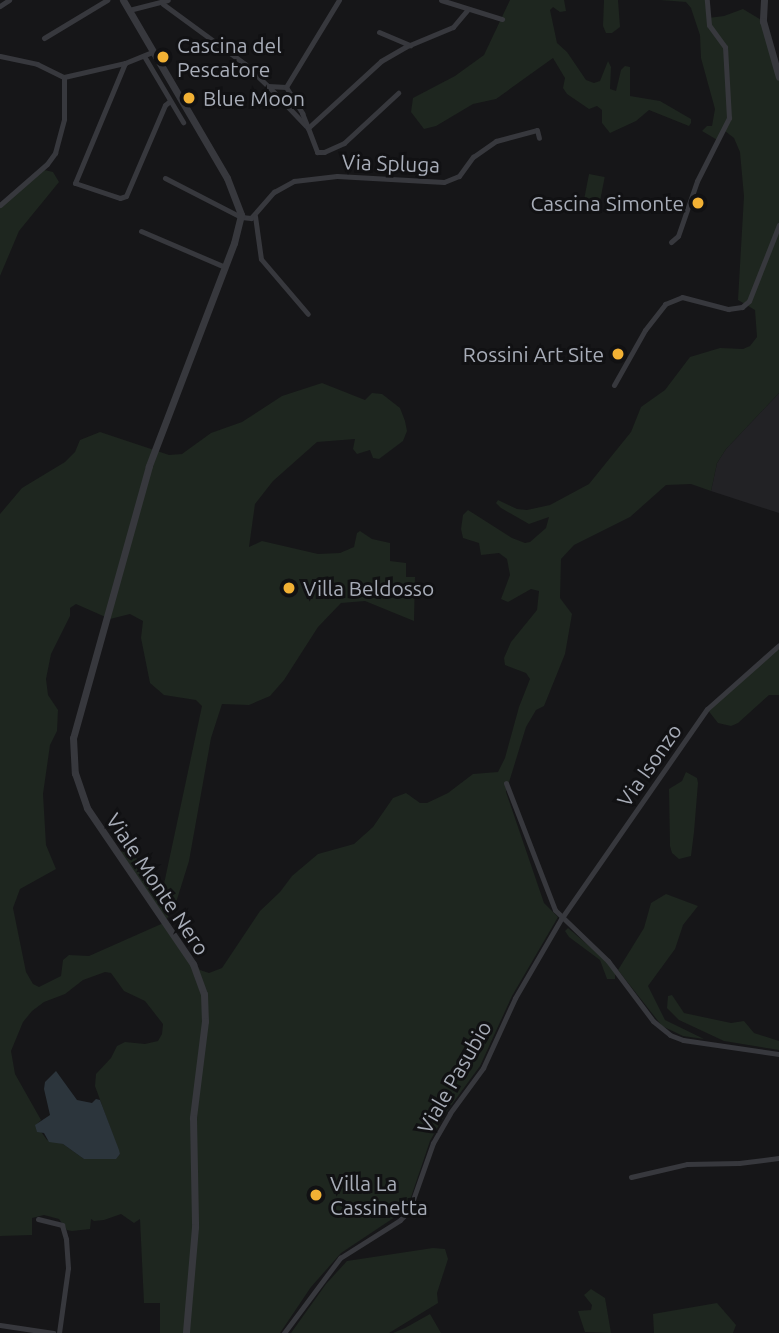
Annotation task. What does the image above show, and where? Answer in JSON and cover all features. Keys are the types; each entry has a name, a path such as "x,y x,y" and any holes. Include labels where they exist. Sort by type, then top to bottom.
{"street":[{"path":"0,6 9,0"},
{"path":"44,38 107,0"},
{"path":"123,0 148,54 175,102 227,178 241,217"},
{"path":"286,87 339,0"},
{"path":"441,0 502,19"},
{"path":"671,242 678,236 696,181 729,118 724,47 709,24 707,0"},
{"path":"764,0 763,21 779,77"},
{"path":"129,10 166,2 230,52 268,86 308,128"},
{"path":"308,128 381,61 453,27 464,5"},
{"path":"379,32 410,45"},
{"path":"0,56 37,64 64,77 125,63 148,54"},
{"path":"125,63 75,183 120,198 126,195 164,104 175,102"},
{"path":"0,205 47,164 55,153 64,120 64,77"},
{"path":"268,86 286,87"},
{"path":"286,87 308,128 317,152 336,149 398,93"},
{"path":"175,102 183,122"},
{"name":"Via Spluga","path":"255,216 274,192 294,181 337,176 450,180 459,176 486,146 545,125"},
{"path":"537,130 540,138"},
{"path":"165,178 241,217 255,216 261,259 308,314"},
{"name":"Viale Monte Nero","path":"186,1333 195,1227 193,1118 205,1021 204,994 192,964 87,808 72,755 75,722 149,466 224,270 241,217"},
{"path":"614,385 622,367 660,308 673,300 682,298 728,309 742,307 752,294 779,225"},
{"path":"141,231 224,270"},
{"name":"Via Isonzo","path":"561,919 707,709 779,645"},
{"path":"506,783 545,890 561,919 608,961 653,1021 670,1035 779,1054"},
{"name":"Viale Pasubio","path":"284,1333 340,1258 400,1220 409,1210 433,1143 450,1113 483,1068 515,998 561,919"},
{"path":"631,1177 687,1164 739,1163 779,1158"},
{"path":"38,1220 62,1226 66,1239 68,1268 59,1333"},
{"path":"0,1325 53,1333"}],"shaded area":[{"path":"510,0 564,0 566,11 560,12 553,7 550,10 557,43 567,52 586,80 594,83 600,81 608,61 611,67 610,89 616,91 621,70 625,66 630,67 630,96 660,101 691,119 689,126 649,110 636,121 610,133 602,123 602,110 597,106 589,109 567,94 563,88 565,78 553,58 496,99 473,104 436,126 424,129 411,112 413,98 455,76 484,55"},
{"path":"604,0 618,0 620,27 612,33 606,33 603,26"},
{"path":"660,0 707,0 708,18 743,9 763,21 779,77 779,393 726,449 717,463 711,491 691,484 666,485 630,517 574,545 561,559 560,598 572,614 565,654 544,706 536,710 526,727 506,792 544,903 558,917 512,996 480,1066 447,1111 430,1141 407,1209 341,1253 311,1287 280,1333 188,1333 198,1217 195,1094 196,1202 186,1333 160,1333 160,1303 144,1303 140,1219 134,1223 121,1214 104,1220 91,1219 90,1229 72,1231 67,1230 59,1219 44,1215 32,1218 32,1235 0,1236 0,514 22,488 65,462 75,452 80,440 100,432 169,455 182,454 211,433 242,422 282,396 322,383 365,400 372,393 382,394 400,408 407,431 403,441 379,459 373,458 370,450 357,454 353,449 355,439 317,442 273,481 255,504 249,547 262,541 318,554 340,553 354,547 357,533 360,531 372,539 390,543 390,561 406,563 406,577 415,577 414,621 365,601 341,603 318,627 284,680 270,696 249,705 222,704 211,738 189,861 174,909 165,921 120,852 129,849 151,879 155,896 161,898 202,706 196,700 164,695 150,683 141,638 143,621 130,614 110,619 76,604 70,608 70,616 51,654 46,679 48,695 58,710 57,731 50,745 43,794 46,845 56,869 20,889 13,908 26,972 33,984 39,987 61,976 63,960 69,955 89,956 168,921 200,970 209,973 222,968 260,911 292,876 318,854 354,844 373,827 393,798 406,793 420,803 427,803 448,793 473,774 498,772 530,679 526,673 505,665 504,658 511,642 537,610 539,591 531,589 508,602 501,599 510,575 507,559 499,553 481,555 479,543 463,538 463,515 468,510 512,538 530,542 546,528 549,517 529,524 501,508 496,503 498,500 517,509 527,510 550,505 589,484 631,432 641,407 665,390 690,357 720,348 743,349 750,346 757,337 755,310 738,300 744,196 740,152 734,138 725,131 719,141 702,131 707,126 712,126 715,109 701,58 700,35 691,8 686,2","holes":["105,972 111,973 124,991 145,1001 163,1024 162,1034 158,1041 145,1044 125,1042 117,1046 111,1058 96,1074 95,1086 120,1155 84,1159 63,1144 47,1140 36,1125 41,1120 15,1074 11,1051 23,1022 32,1011 44,1002 65,994 83,980"]},
{"path":"40,169 53,172 59,182 19,231 0,276 0,205"},
{"path":"589,174 605,177 598,210 583,207"},
{"path":"779,393 779,513 711,491 717,463 726,449"},
{"path":"779,645 779,695 769,695 738,723 731,726 718,723 707,709"},
{"path":"686,772 697,778 698,783 691,856 679,859 672,853 670,846 669,789 682,781"},
{"path":"666,894 698,906 683,925 675,949 648,986 665,1020 704,1039 683,1036 662,1026 618,970 644,928 651,903"},
{"path":"568,928 607,961 615,973 615,979 607,979 600,960 569,937 565,931"},
{"path":"672,995 684,1013 731,1023 744,1021 754,1033 779,1041 779,1050 724,1041 679,1020 667,1008 668,996"},
{"path":"56,1071 77,1100 92,1103 96,1099 100,1100 119,1150 120,1154 116,1159 84,1159 63,1144 49,1142 44,1133 37,1132 35,1125 50,1115 44,1089 45,1082"},
{"path":"433,1248 445,1249 448,1259 437,1293 438,1303 389,1333 291,1333 326,1284 347,1261"},
{"path":"591,1289 605,1298 611,1333 585,1332 578,1311 591,1310 592,1305 584,1295"},
{"path":"717,1303 736,1325 733,1333 654,1333 653,1314"},
{"path":"430,1314 441,1333 393,1333 405,1328"}],"place":[{"name":"Cascina del Pescatore","path":"163,57"},
{"name":"Blue Moon","path":"189,98"},
{"name":"Cascina Simonte","path":"698,203"},
{"name":"Rossini Art Site","path":"618,354"},
{"name":"Villa Beldosso","path":"289,588"},
{"name":"Villa La Cassinetta","path":"316,1195"}]}
